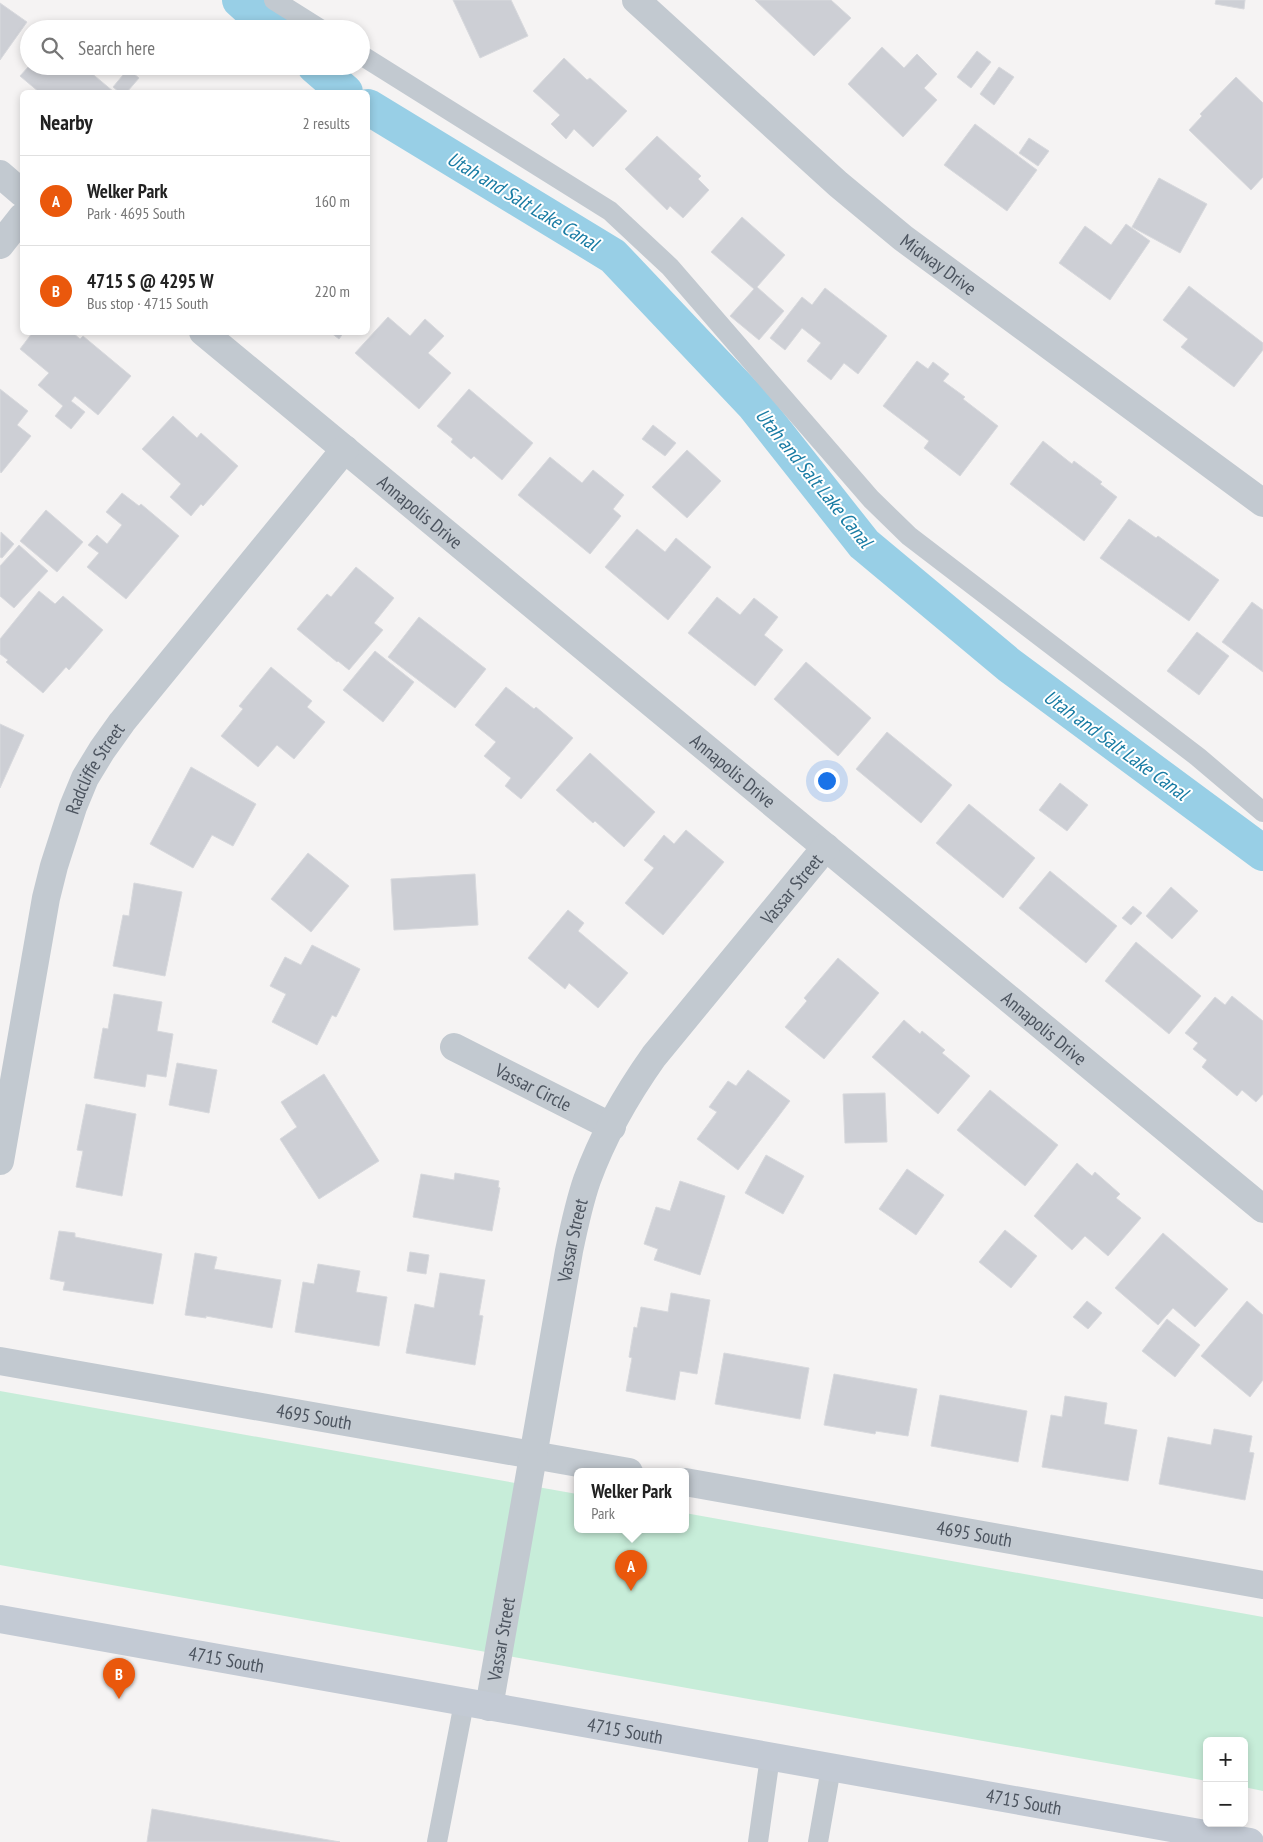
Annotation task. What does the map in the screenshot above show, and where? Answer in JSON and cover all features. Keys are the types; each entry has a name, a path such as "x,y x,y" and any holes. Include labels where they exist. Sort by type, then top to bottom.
{"main road":[{"name":"4715 South","path":"0,1619 770,1758 1250,1842"}],"street":[{"name":"Midway Drive","path":"636,0 838,184 903,238 1263,503"},
{"path":"0,174 20,191"},
{"path":"0,245 20,219"},
{"name":"Annapolis Drive","path":"207,335 1263,1209"},
{"name":"Radcliffe Street","path":"0,1161 46,898 66,828 85,778 122,722 345,449"},
{"name":"Vassar Street","path":"477,1705 533,1455 569,1251 589,1175 634,1086 654,1056 826,847"},
{"name":"Vassar Circle","path":"454,1047 612,1127"},
{"name":"4695 South","path":"0,1361 606,1468"},
{"name":"4695 South","path":"689,1483 1263,1585"}],"lane":[{"path":"274,0 306,20"},
{"path":"370,61 610,210 670,267 871,500 909,536 1198,757 1263,812"},
{"path":"437,1842 477,1705"},
{"path":"758,1842 770,1758"},
{"path":"818,1842 831,1768"}],"green space":[{"path":"0,1391 574,1493 574,1533 689,1533 689,1514 1263,1617 1263,1791 1248,1788 1248,1737 1203,1737 1203,1780 0,1565"}],"building":[{"path":"453,0 511,0 528,36 480,58"},
{"path":"755,0 831,0 851,18 814,56"},
{"path":"1216,0 1245,0 1244,9 1215,4"},
{"path":"0,3 24,20 20,20 20,32 0,60"},
{"path":"882,47 904,68 917,54 937,74 924,88 937,100 903,137 848,84"},
{"path":"977,51 991,62 971,88 957,77"},
{"path":"564,58 587,80 590,78 627,111 593,147 574,129 566,139 551,124 560,115 533,91"},
{"path":"999,67 1014,77 994,105 980,94"},
{"path":"94,75 112,90 37,90 20,76"},
{"path":"123,75 135,75 139,78 129,90 117,90 113,87"},
{"path":"1236,77 1263,103 1263,177 1251,190 1189,130 1202,116 1200,114"},
{"path":"975,124 1037,170 1007,211 944,165"},
{"path":"657,136 701,176 698,179 709,190 683,218 670,206 667,210 625,169"},
{"path":"1029,138 1049,151 1038,166 1019,153"},
{"path":"1159,178 1207,204 1180,253 1132,227"},
{"path":"742,217 785,255 757,287 784,311 759,340 730,316 754,289 711,252"},
{"path":"1126,224 1150,241 1110,300 1059,263 1085,226 1111,245"},
{"path":"1189,286 1263,343 1263,350 1234,387 1181,347 1188,339 1163,320"},
{"path":"825,288 887,336 858,374 844,363 831,380 807,361 821,343 802,328 785,350 770,338 802,297 812,305"},
{"path":"388,317 410,336 425,319 444,336 428,353 451,373 419,409 355,353"},
{"path":"31,335 75,335 80,339 83,336 131,376 98,415 75,396 71,401 85,412 71,429 55,416 63,406 38,385 49,373 20,349"},
{"path":"334,335 342,335 339,339"},
{"path":"917,361 928,369 933,362 949,374 943,381 965,397 963,399 998,426 960,476 924,448 929,441 883,406"},
{"path":"0,389 28,411 17,425 31,436 1,473 0,471"},
{"path":"469,389 533,443 502,480 474,456 471,459 451,442 453,439 437,426"},
{"path":"173,416 197,438 201,433 238,466 203,506 201,504 191,516 170,497 181,484 142,449"},
{"path":"653,425 676,443 665,456 642,439"},
{"path":"1043,441 1072,464 1074,461 1102,482 1100,484 1117,497 1084,541 1010,484"},
{"path":"687,450 721,481 687,518 652,487"},
{"path":"550,457 582,483 593,470 624,495 613,509 621,516 590,554 518,495"},
{"path":"122,493 139,506 141,504 179,536 126,599 87,567 99,553 88,545 97,535 107,544 122,525 106,512"},
{"path":"46,510 83,542 57,572 20,541"},
{"path":"1129,519 1156,538 1158,536 1219,580 1189,621 1100,558"},
{"path":"637,529 665,552 676,538 711,567 668,620 605,567"},
{"path":"1,532 14,544 2,558 0,557"},
{"path":"19,545 48,571 14,608 0,596 0,566"},
{"path":"356,567 394,598 374,623 383,630 349,670 297,629 327,594 331,597"},
{"path":"39,591 55,604 63,596 103,630 69,670 66,667 43,693 6,662 8,660 0,654 0,639"},
{"path":"717,597 740,615 754,598 778,617 764,635 783,650 755,686 688,633"},
{"path":"1252,602 1263,610 1263,672 1222,642"},
{"path":"419,617 486,669 455,708 388,657"},
{"path":"1197,632 1229,656 1199,695 1167,671"},
{"path":"375,651 414,682 383,722 343,690"},
{"path":"806,662 871,718 838,756 774,699"},
{"path":"271,667 312,701 307,707 325,722 294,759 277,745 258,767 221,736 243,709 239,706"},
{"path":"506,687 534,709 536,707 573,738 521,799 505,786 511,778 484,756 496,742 475,725"},
{"path":"0,724 24,735 0,788"},
{"path":"887,732 952,785 921,823 856,769"},
{"path":"590,753 655,812 624,847 595,821 593,823 556,790"},
{"path":"191,767 256,804 233,846 212,835 193,868 150,844"},
{"path":"1060,783 1088,805 1067,831 1039,810"},
{"path":"969,804 1035,858 1003,898 936,843"},
{"path":"686,830 724,862 663,935 625,903 654,868 644,860 664,835 674,844"},
{"path":"308,853 349,886 311,932 271,899"},
{"path":"1050,871 1117,926 1086,963 1019,908"},
{"path":"475,874 478,925 394,930 391,879"},
{"path":"134,883 182,892 165,976 113,966 123,915 129,916"},
{"path":"1171,887 1198,911 1172,939 1146,916"},
{"path":"1133,906 1142,913 1131,925 1122,918"},
{"path":"568,910 584,923 578,931 628,973 598,1008 569,983 565,989 528,958"},
{"path":"1136,942 1201,996 1169,1034 1105,981"},
{"path":"312,945 360,969 336,1017 332,1015 317,1045 272,1022 286,994 270,986 285,957 301,965"},
{"path":"838,958 879,993 824,1059 785,1027 807,1001 804,998"},
{"path":"114,994 162,1002 157,1031 173,1034 166,1077 147,1074 145,1087 94,1078 103,1028 108,1029"},
{"path":"1232,996 1263,1021 1263,1094 1256,1102 1242,1090 1237,1096 1202,1067 1207,1060 1193,1049 1198,1043 1185,1033 1215,997 1225,1005"},
{"path":"904,1020 920,1034 922,1031 945,1050 942,1053 970,1076 938,1114 872,1057"},
{"path":"177,1063 217,1070 209,1113 169,1105"},
{"path":"748,1070 790,1101 738,1170 697,1139 717,1112 709,1107 728,1081 736,1086"},
{"path":"324,1074 379,1161 319,1199 280,1139 297,1127 281,1102"},
{"path":"990,1090 1058,1145 1025,1186 957,1130"},
{"path":"885,1093 887,1142 845,1143 843,1094"},
{"path":"86,1104 136,1114 122,1196 76,1187 83,1151 77,1150"},
{"path":"766,1155 804,1176 783,1214 745,1193"},
{"path":"1077,1163 1092,1176 1095,1172 1120,1194 1116,1198 1141,1218 1108,1256 1085,1236 1072,1250 1034,1216"},
{"path":"907,1169 944,1195 916,1235 879,1209"},
{"path":"455,1173 499,1181 498,1187 500,1188 492,1231 413,1217 421,1174 454,1180"},
{"path":"680,1181 725,1196 700,1275 654,1260 658,1249 644,1244 656,1207 670,1211"},
{"path":"1005,1230 1037,1256 1011,1288 979,1262"},
{"path":"59,1231 75,1233 75,1237 162,1254 153,1304 63,1290 65,1282 50,1279"},
{"path":"1163,1233 1228,1289 1195,1327 1173,1308 1158,1325 1115,1288"},
{"path":"410,1252 429,1255 426,1274 407,1271"},
{"path":"195,1253 217,1257 214,1269 281,1280 272,1328 206,1316 206,1318 185,1315"},
{"path":"318,1264 360,1271 356,1292 387,1297 379,1346 295,1332 303,1282 314,1284"},
{"path":"440,1273 485,1280 479,1315 483,1316 475,1365 406,1353 415,1304 434,1308"},
{"path":"671,1293 710,1300 697,1374 680,1371 675,1400 626,1391 632,1358 629,1357 634,1327 637,1328 641,1307 668,1312"},
{"path":"1087,1301 1102,1313 1088,1329 1073,1317"},
{"path":"1247,1301 1263,1315 1263,1380 1250,1397 1201,1356"},
{"path":"1167,1319 1200,1345 1175,1377 1142,1351"},
{"path":"724,1353 809,1368 800,1419 715,1404"},
{"path":"834,1374 917,1389 908,1436 876,1431 875,1434 824,1425"},
{"path":"940,1395 1027,1411 1018,1462 931,1446"},
{"path":"1065,1396 1107,1403 1104,1424 1137,1430 1128,1481 1042,1467 1051,1415 1062,1417"},
{"path":"1214,1429 1252,1436 1249,1452 1254,1453 1245,1500 1159,1484 1168,1437 1211,1445"},
{"path":"152,1809 340,1842 147,1842"}],"waterway":[{"name":"Utah and Salt Lake Canal","path":"240,0 262,20"},
{"name":"Utah and Salt Lake Canal","path":"325,75 343,90"},
{"name":"Utah and Salt Lake Canal","path":"370,108 613,256 755,406 864,544 1009,665 1263,853"}],"place":[{"name":"Welker Park","path":"631,1591"},
{"name":"4715 S @ 4295 W","path":"119,1699"}]}
